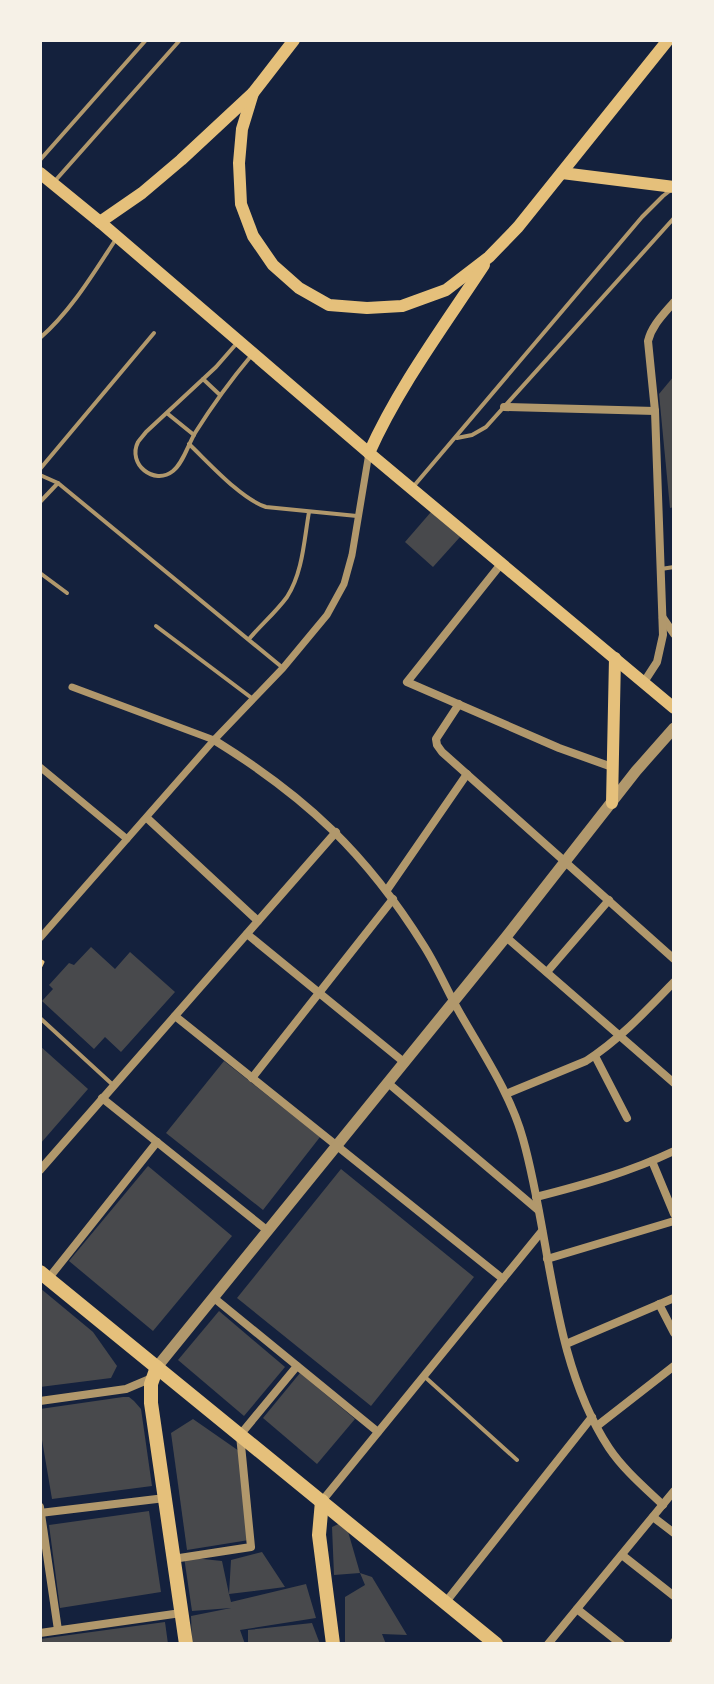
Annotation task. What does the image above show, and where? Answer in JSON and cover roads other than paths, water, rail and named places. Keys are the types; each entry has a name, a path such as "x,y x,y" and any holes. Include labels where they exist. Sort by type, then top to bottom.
{"main road":[{"path":"100,222 142,193 253,93 294,40"},
{"path":"253,93 242,129 239,163 241,204 253,236 273,265 299,288 329,305 367,308 402,306 446,290 489,257 518,227 668,40"},
{"path":"40,173 674,708"},
{"path":"562,173 674,188"},
{"path":"369,453 407,381 489,257"},
{"path":"612,803 615,658"},
{"path":"44,1275 155,1372 240,1435 496,1644"},
{"path":"155,1372 151,1384 151,1403 186,1644"},
{"path":"322,1501 319,1535 333,1644"}],"street":[{"path":"644,682 657,662 663,635 655,411 648,341 654,326 674,302"},
{"path":"504,407 655,411"},
{"path":"40,938 327,615 344,584 352,555 369,453"},
{"path":"501,564 407,682 559,748 612,767"},
{"path":"663,618 674,634"},
{"path":"72,687 214,740 298,798 336,832 387,890 426,949 506,1094 518,1122 566,1344 592,1417 614,1456 663,1505"},
{"path":"459,704 436,739 442,752 674,959"},
{"path":"40,1401 126,1389 155,1372 636,771 674,728"},
{"path":"40,767 127,839"},
{"path":"387,890 467,774"},
{"path":"147,818 258,921"},
{"path":"40,1170 336,832"},
{"path":"252,1078 393,899"},
{"path":"547,972 609,900"},
{"path":"247,934 405,1063"},
{"path":"506,937 674,1083"},
{"path":"506,1094 595,1056 674,982"},
{"path":"175,1016 503,1279"},
{"path":"595,1056 627,1118"},
{"path":"388,1083 539,1211"},
{"path":"102,1098 268,1231"},
{"path":"44,1275 157,1142"},
{"path":"536,1197 595,1182 674,1151"},
{"path":"652,1161 672,1201 674,1214"},
{"path":"547,1259 674,1221"},
{"path":"322,1501 542,1231"},
{"path":"214,1298 378,1432"},
{"path":"566,1344 674,1298"},
{"path":"659,1304 674,1333"},
{"path":"173,1559 251,1547 240,1435 297,1366"},
{"path":"597,1426 674,1366"},
{"path":"445,1603 592,1417"},
{"path":"548,1644 674,1491"},
{"path":"40,1513 165,1498"},
{"path":"40,1507 58,1630"},
{"path":"653,1517 674,1533"},
{"path":"622,1555 674,1596"},
{"path":"577,1609 621,1644"},
{"path":"40,1633 181,1613"}],"lane":[{"path":"40,160 146,40"},
{"path":"53,184 180,40"},
{"path":"412,489 642,217 674,188"},
{"path":"454,438 479,432 674,218"},
{"path":"40,338 80,293 117,237"},
{"path":"40,469 154,333"},
{"path":"239,341 137,443 135,456 140,468 151,475 164,476 175,470 220,395 253,353"},
{"path":"203,379 220,395"},
{"path":"167,414 194,435"},
{"path":"189,444 252,502 266,507 357,516"},
{"path":"40,475 58,483 283,668"},
{"path":"40,502 58,483"},
{"path":"248,639 286,597 295,582 309,512"},
{"path":"661,569 674,567"},
{"path":"40,573 67,593"},
{"path":"156,626 253,699"},
{"path":"40,1018 113,1085"},
{"path":"423,1375 517,1460"}]}
